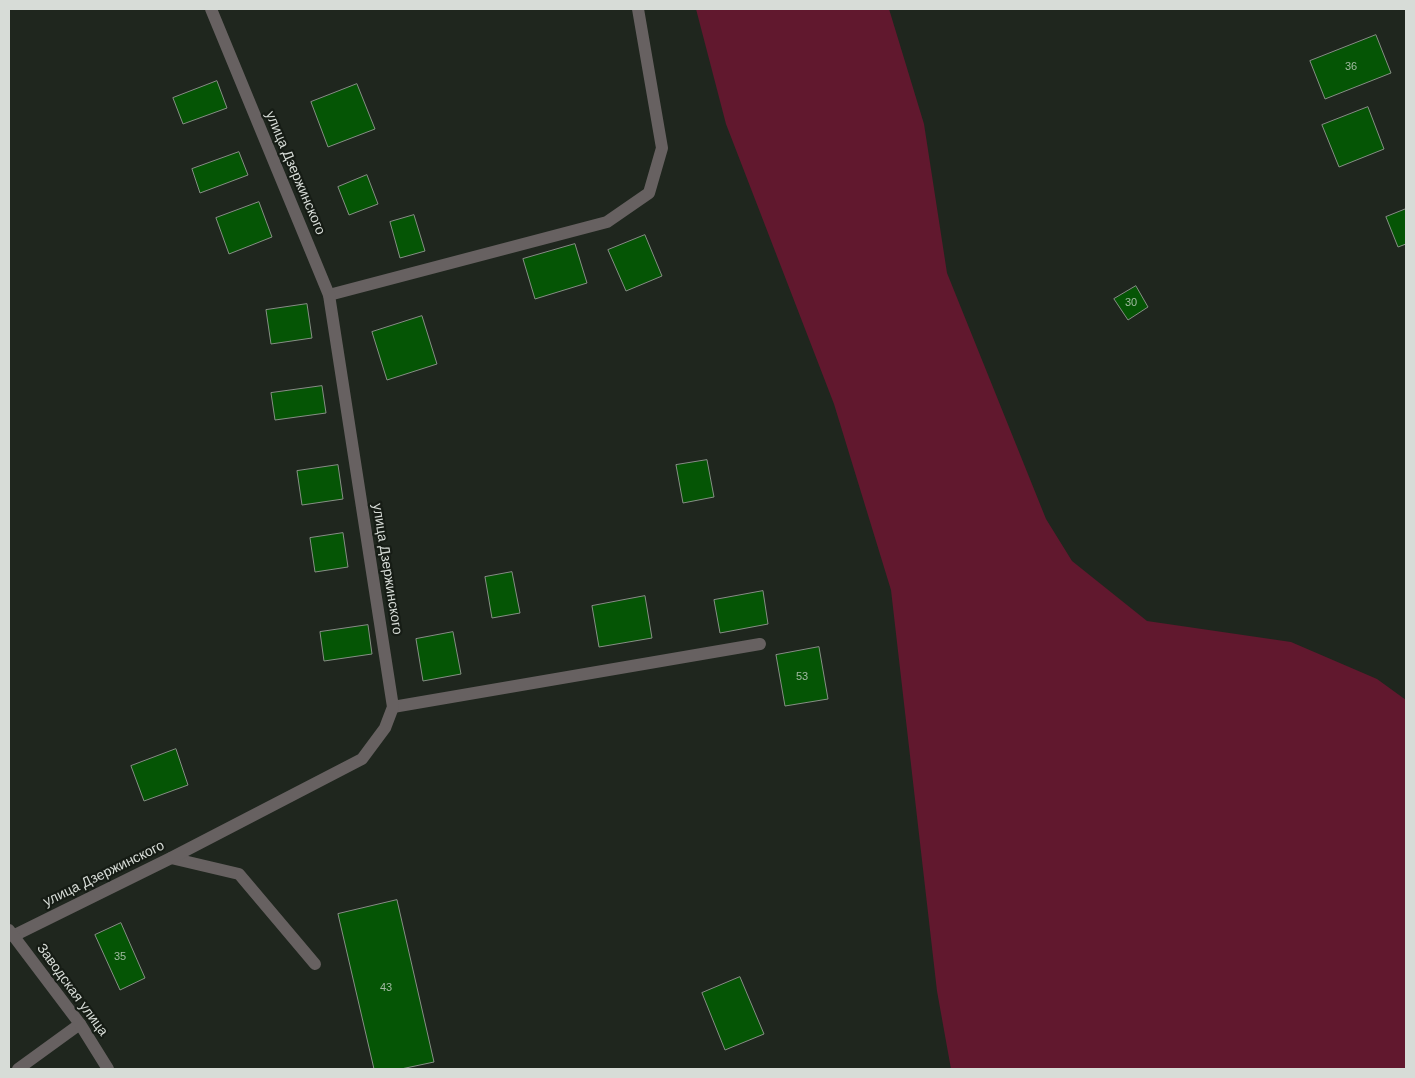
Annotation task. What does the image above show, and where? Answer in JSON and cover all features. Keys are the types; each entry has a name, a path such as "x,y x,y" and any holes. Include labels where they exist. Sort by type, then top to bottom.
{"street":[{"name":"улица Дзержинского","path":"11,933 171,858 362,759 385,728 393,707 329,295 211,9"},
{"path":"329,295 608,222 649,193 662,148 638,9"},
{"path":"393,707 760,644"},
{"path":"171,858 239,874 315,964"},
{"name":"Заводская улица","path":"11,933 80,1024 108,1069"},
{"path":"18,1069 80,1024"}],"shaded area":[{"path":"696,9 889,9 924,124 947,273 1046,519 1072,561 1147,621 1291,642 1377,679 1406,700 1406,1069 951,1069 937,991 891,590 834,404 726,124"}],"building":[{"path":"1376,35 1391,73 1325,99 1310,61"},
{"path":"217,81 227,108 183,124 173,98"},
{"path":"357,84 375,129 328,147 311,102"},
{"path":"1368,107 1384,149 1339,167 1322,125"},
{"path":"239,152 248,175 200,193 192,169"},
{"path":"367,175 378,204 349,215 338,187"},
{"path":"259,202 272,237 229,254 216,218"},
{"path":"1406,209 1406,244 1398,247 1386,217"},
{"path":"414,215 425,251 400,258 390,222"},
{"path":"645,235 662,276 626,291 608,250"},
{"path":"575,244 587,283 535,299 523,259"},
{"path":"1136,286 1148,307 1128,320 1114,299"},
{"path":"307,304 312,338 271,344 266,310"},
{"path":"422,316 437,364 387,380 372,332"},
{"path":"322,386 326,413 275,420 271,393"},
{"path":"707,460 714,497 683,503 676,465"},
{"path":"338,465 343,499 302,505 297,471"},
{"path":"343,533 348,567 315,572 310,538"},
{"path":"512,572 520,613 492,618 485,577"},
{"path":"763,591 768,624 720,633 714,600"},
{"path":"645,596 652,638 599,647 592,606"},
{"path":"368,625 372,654 324,661 320,632"},
{"path":"453,632 461,674 423,681 416,639"},
{"path":"819,647 828,699 785,706 776,655"},
{"path":"176,749 188,785 144,801 131,766"},
{"path":"397,900 434,1062 401,1069 374,1069 338,914"},
{"path":"121,923 145,978 120,990 95,935"},
{"path":"740,977 764,1034 725,1050 702,993"}]}
